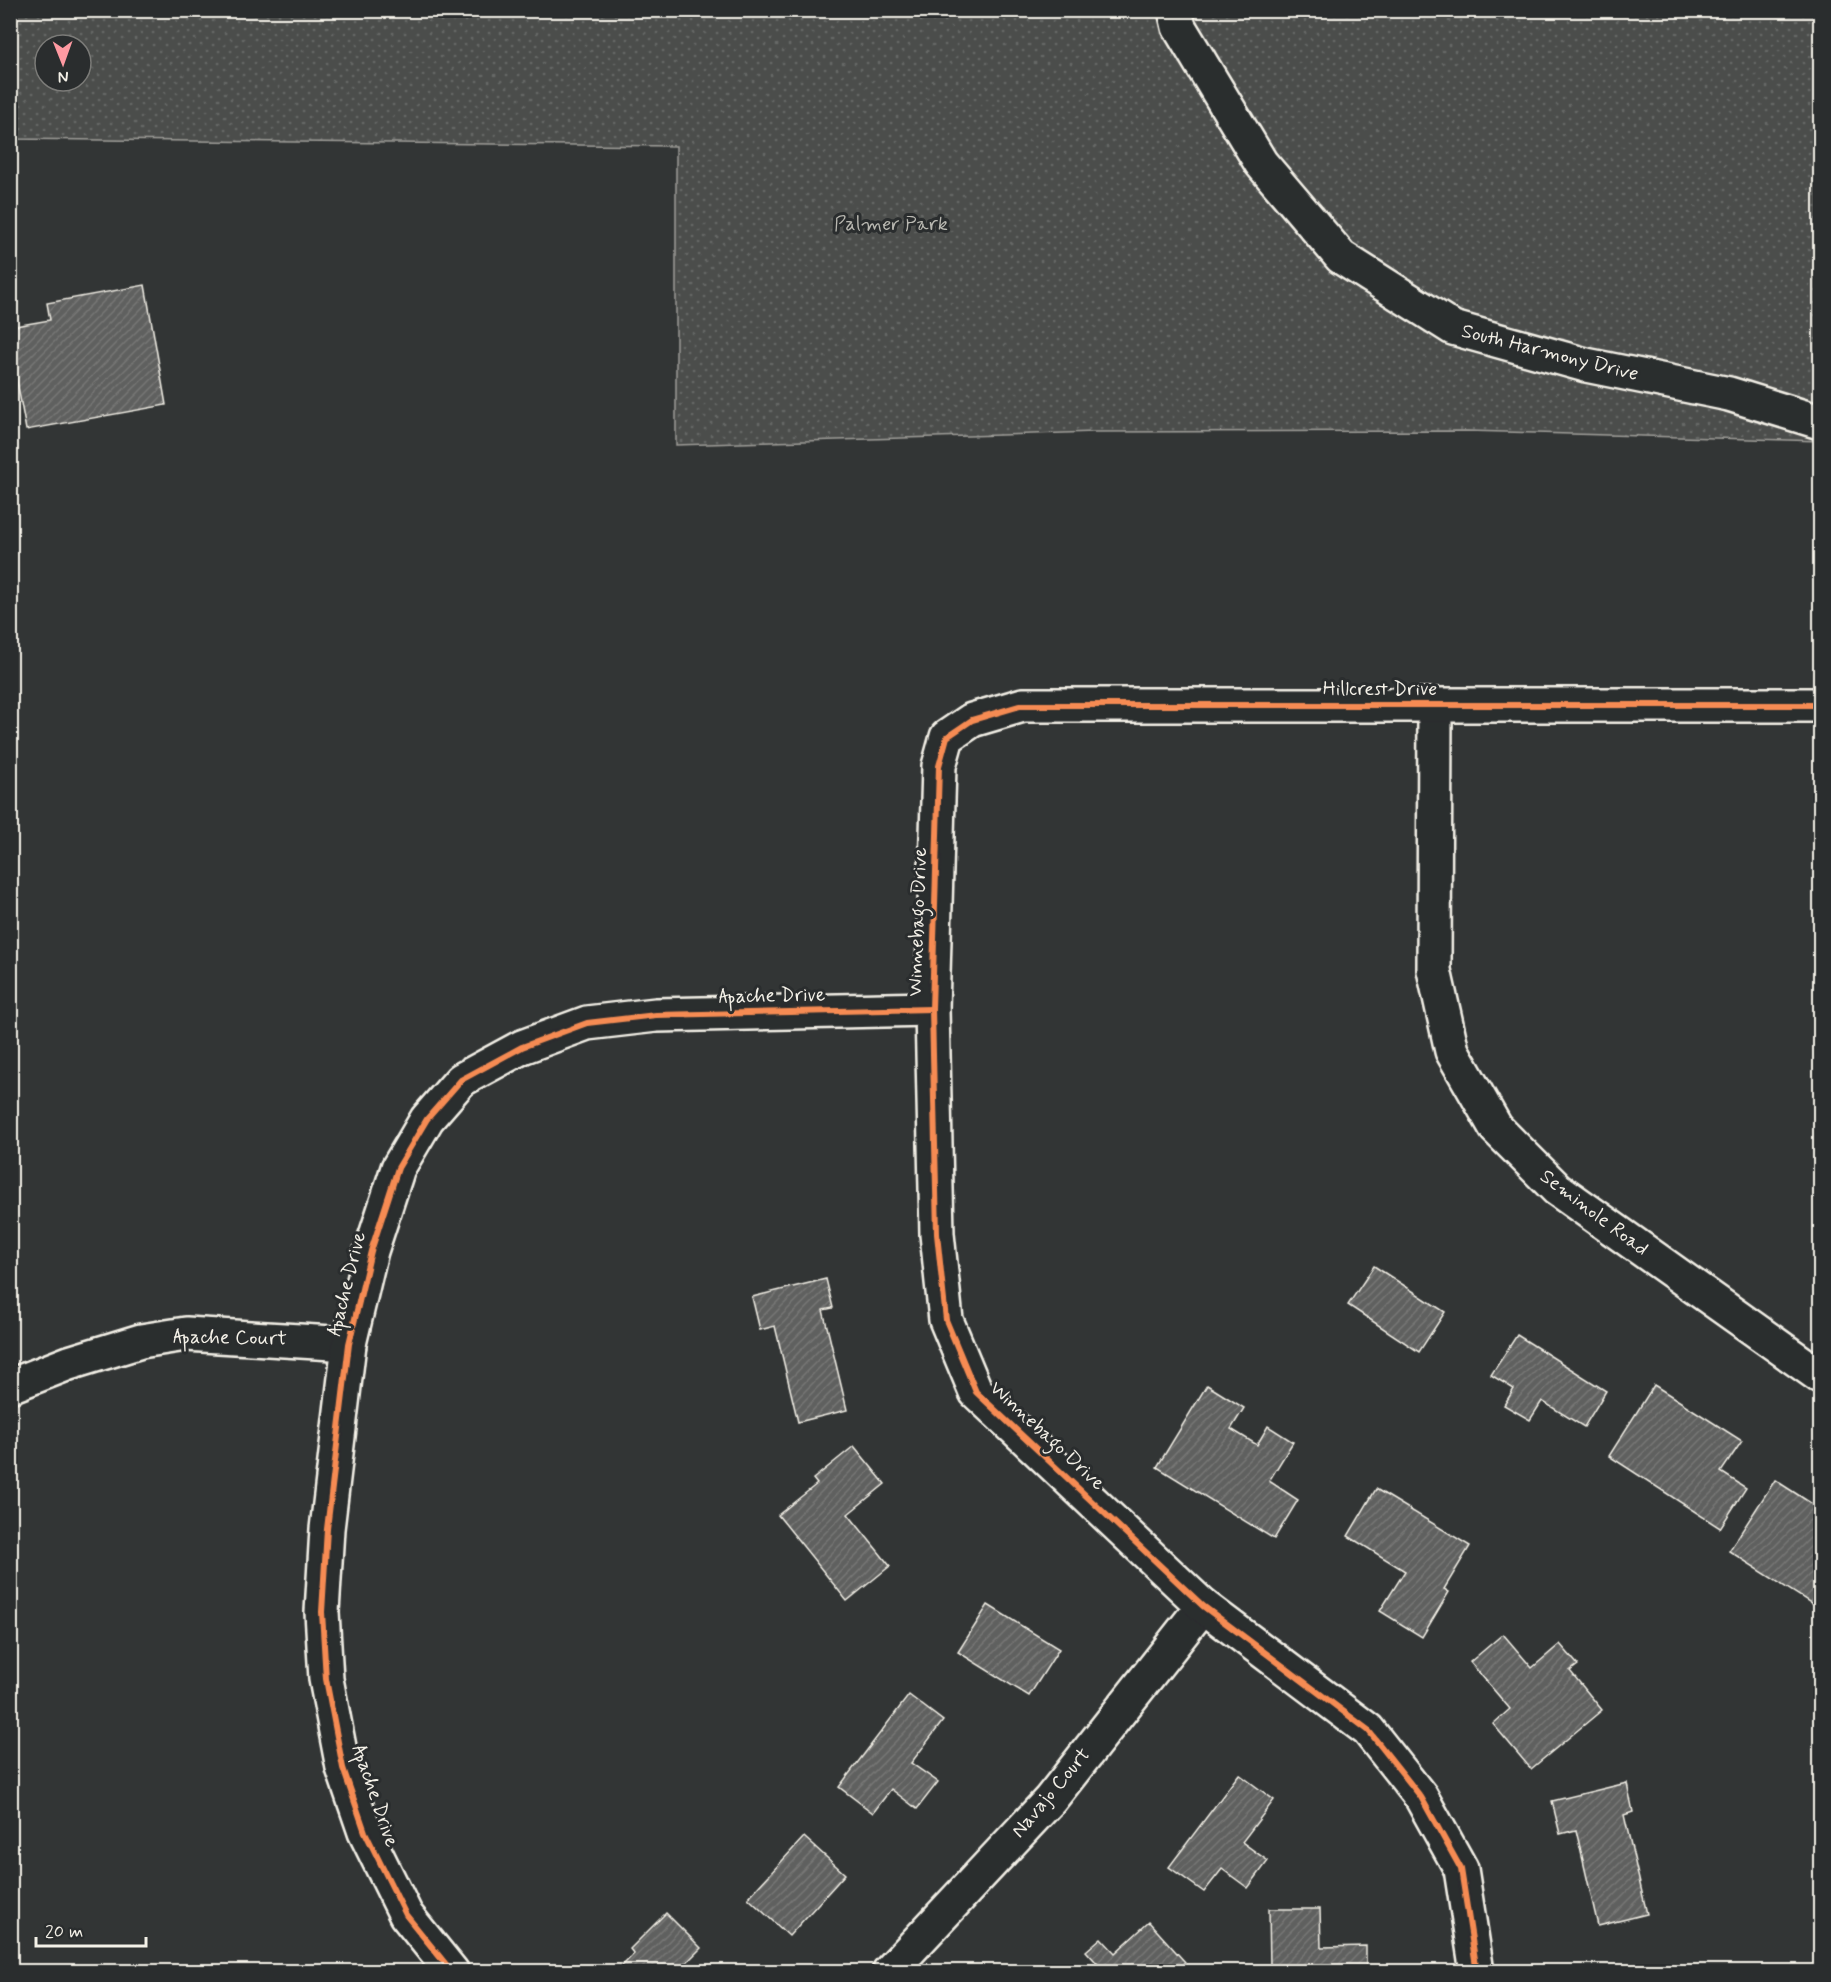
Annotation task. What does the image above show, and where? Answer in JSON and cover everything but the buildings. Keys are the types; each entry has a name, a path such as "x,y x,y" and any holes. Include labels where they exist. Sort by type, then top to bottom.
{"street":[{"name":"South Harmony Drive","path":"1175,10 1179,27 1261,164 1341,257 1453,328 1586,365 1729,394 1821,422"},
{"name":"Hillcrest Drive","path":"947,737 972,720 1023,705 1821,705"},
{"name":"Seminole Road","path":"1435,705 1434,970 1452,1051 1496,1128 1557,1189 1821,1376"},
{"name":"Winnebago Drive","path":"947,737 939,766 932,1009 937,1234 946,1320 976,1392 1203,1606 1368,1730 1420,1797 1461,1869 1477,1971"},
{"name":"Apache Drive","path":"452,1971 406,1915 365,1832 344,1768 326,1679 322,1612 326,1541 349,1344 370,1251 398,1168 427,1119 461,1080 522,1047 587,1023 656,1015 932,1009"},
{"name":"Apache Court","path":"10,1386 69,1363 141,1341 186,1334 349,1344"},
{"name":"Navajo Court","path":"889,1971 1050,1800 1203,1606"}],"green space":[{"name":"Palmer Park","path":"11,11 1820,11 1820,441 1467,431 1095,432 676,445 676,146 11,139"}],"cycle path":[{"path":"1477,1972 1461,1869 1421,1797 1368,1730 1203,1606 976,1392 946,1320 937,1234 932,1009 939,766 947,737 972,720 1023,705 1820,705"},
{"path":"452,1972 406,1915 365,1832 343,1768 326,1679 322,1612 327,1529 349,1344 371,1251 398,1168 427,1119 461,1080 522,1047 587,1023 656,1015 932,1009"}]}
